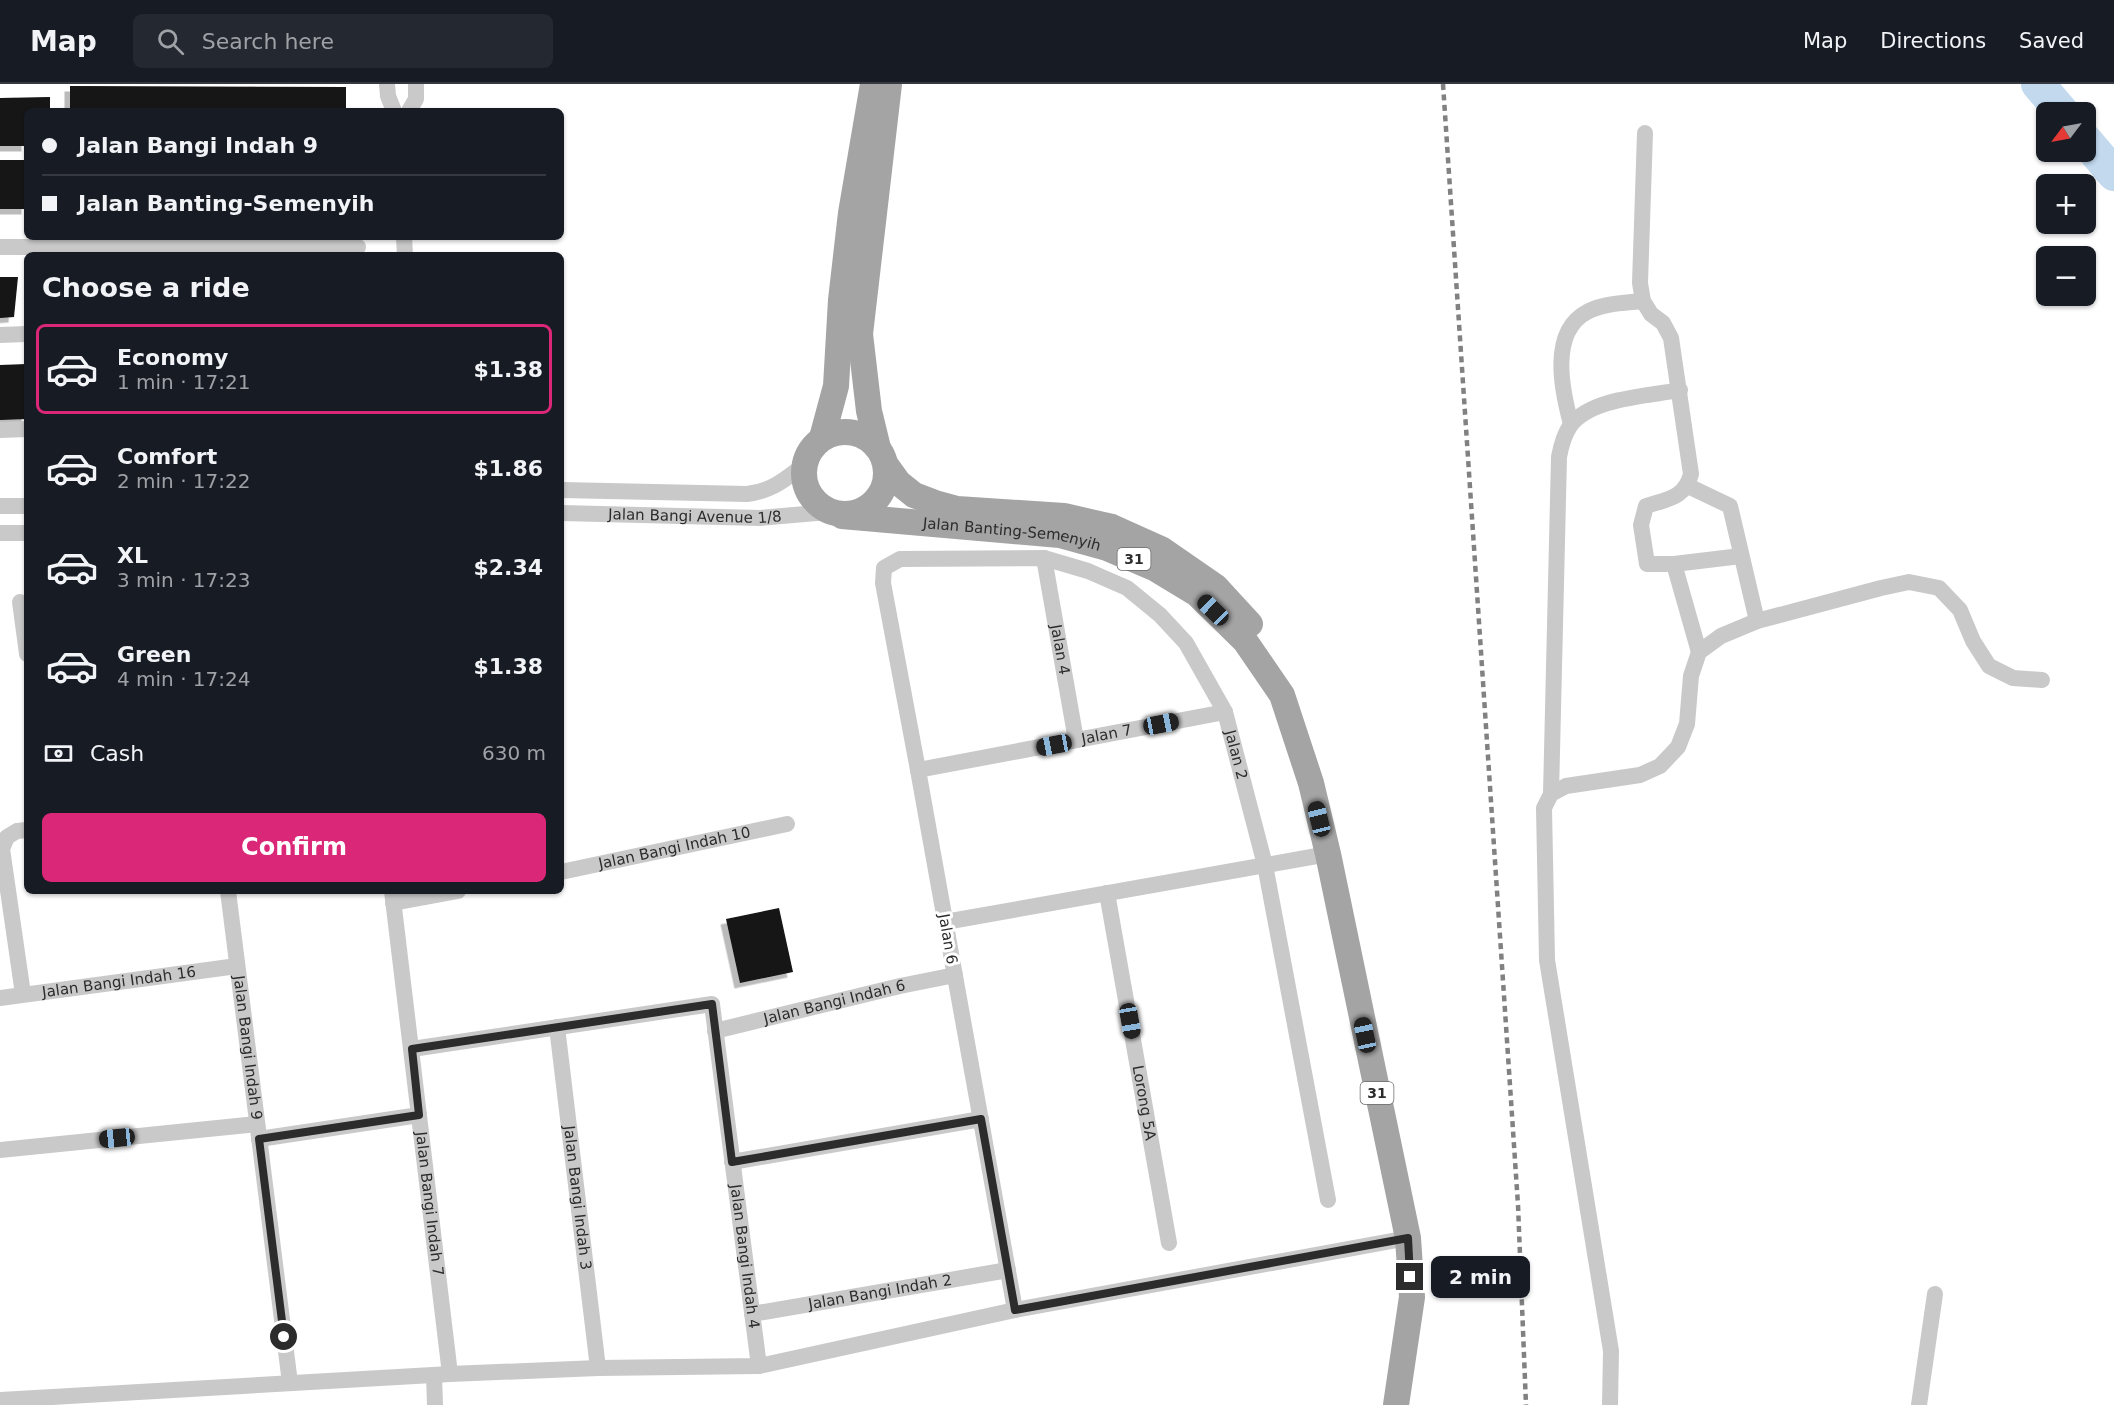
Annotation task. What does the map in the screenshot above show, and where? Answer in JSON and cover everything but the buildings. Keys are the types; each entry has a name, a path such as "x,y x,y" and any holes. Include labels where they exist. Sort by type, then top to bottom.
{"main road":[{"path":"822,438 836,386 841,300 851,213 873,84"},
{"name":"Jalan Banting-Semenyih","path":"889,84 860,334 869,411 882,457 899,483 914,495 957,509 1064,516 1112,527 1161,549 1216,587 1268,644 1298,702 1311,783 1328,854 1408,1238 1412,1297 1396,1405"},
{"path":"837,432 852,432 867,438 882,457 886,485 877,502 861,513 835,514 807,493 804,465 810,450 822,438 837,432"},
{"name":"Jalan Banting-Semenyih","path":"835,514 1060,535 1107,548 1154,568 1197,594 1245,641 1282,695 1311,783"}],"street":[{"path":"387,84 388,96 393,108"},
{"path":"411,108 416,99 416,84"},
{"path":"1645,133 1640,283 1643,301 1651,314 1663,323 1671,338 1691,474 1688,486 1676,496 1646,506 1641,525 1647,564 1674,564 1741,556"},
{"path":"0,247 358,247"},
{"path":"1571,424 1561,378 1562,352 1568,330 1575,320 1588,311 1643,301"},
{"path":"0,335 24,334"},
{"path":"1610,1405 1611,1351 1547,960 1544,808 1551,794 1559,457 1571,424 1586,412 1605,403 1680,390"},
{"path":"0,430 24,429"},
{"name":"Jalan Bangi Avenue 1/8","path":"564,490 747,494 764,492 804,465"},
{"path":"1688,486 1730,506 1757,621"},
{"path":"0,506 24,506"},
{"name":"Jalan Bangi Avenue 1/8","path":"564,513 760,518 835,514"},
{"path":"0,533 24,533"},
{"name":"Jalan 2","path":"884,568 900,559 1044,558 1088,571 1127,588 1160,615 1186,643 1225,712 1265,865 1328,1200"},
{"name":"Jalan 4","path":"1044,558 1076,740"},
{"path":"1551,794 1566,786 1640,775 1660,766 1678,747 1687,724 1691,676 1699,652 1674,564"},
{"name":"Jalan 6","path":"884,568 883,584 1015,1310"},
{"path":"1699,652 1721,636 1757,621 1910,582 1939,588 1960,610 1973,641 1989,666 2013,678 2042,680"},
{"path":"21,602 24,628"},
{"name":"Jalan 7","path":"918,770 1225,712"},
{"name":"Jalan Bangi Indah 10","path":"564,871 787,824"},
{"path":"23,994 2,849 7,837 17,831 24,830"},
{"path":"945,922 1328,854"},
{"name":"Lorong 5A","path":"1107,893 1169,1243"},
{"name":"Jalan Bangi Indah 9","path":"228,894 290,1383"},
{"path":"392,897 425,894"},
{"name":"Jalan Bangi Indah 7","path":"392,897 419,1115 442,1375 435,1405"},
{"name":"Jalan Bangi Indah 16","path":"0,998 237,966"},
{"name":"Jalan Bangi Indah 6","path":"715,1031 955,975"},
{"name":"Jalan Bangi Indah 4","path":"557,1027 712,1004 759,1366"},
{"path":"412,1049 557,1027"},
{"name":"Jalan Bangi Indah 3","path":"557,1027 598,1368"},
{"path":"0,1150 258,1132 419,1115"},
{"path":"732,1162 981,1119"},
{"path":"8,1401 151,1398 290,1383 442,1375 598,1368 759,1366 1015,1310 1408,1238"},
{"name":"Jalan Bangi Indah 2","path":"752,1314 1008,1270"},
{"path":"1919,1405 1935,1294"}],"waterway":[{"path":"2038,84 2053,102"},
{"path":"2096,153 2114,174"}],"railway":[{"path":"1443,84 1518,1205 1526,1405"}],"route":[{"path":"284,1337 259,1139 419,1115 412,1049 712,1004 732,1162 981,1119 1015,1310 1408,1238 1410,1277"}]}
